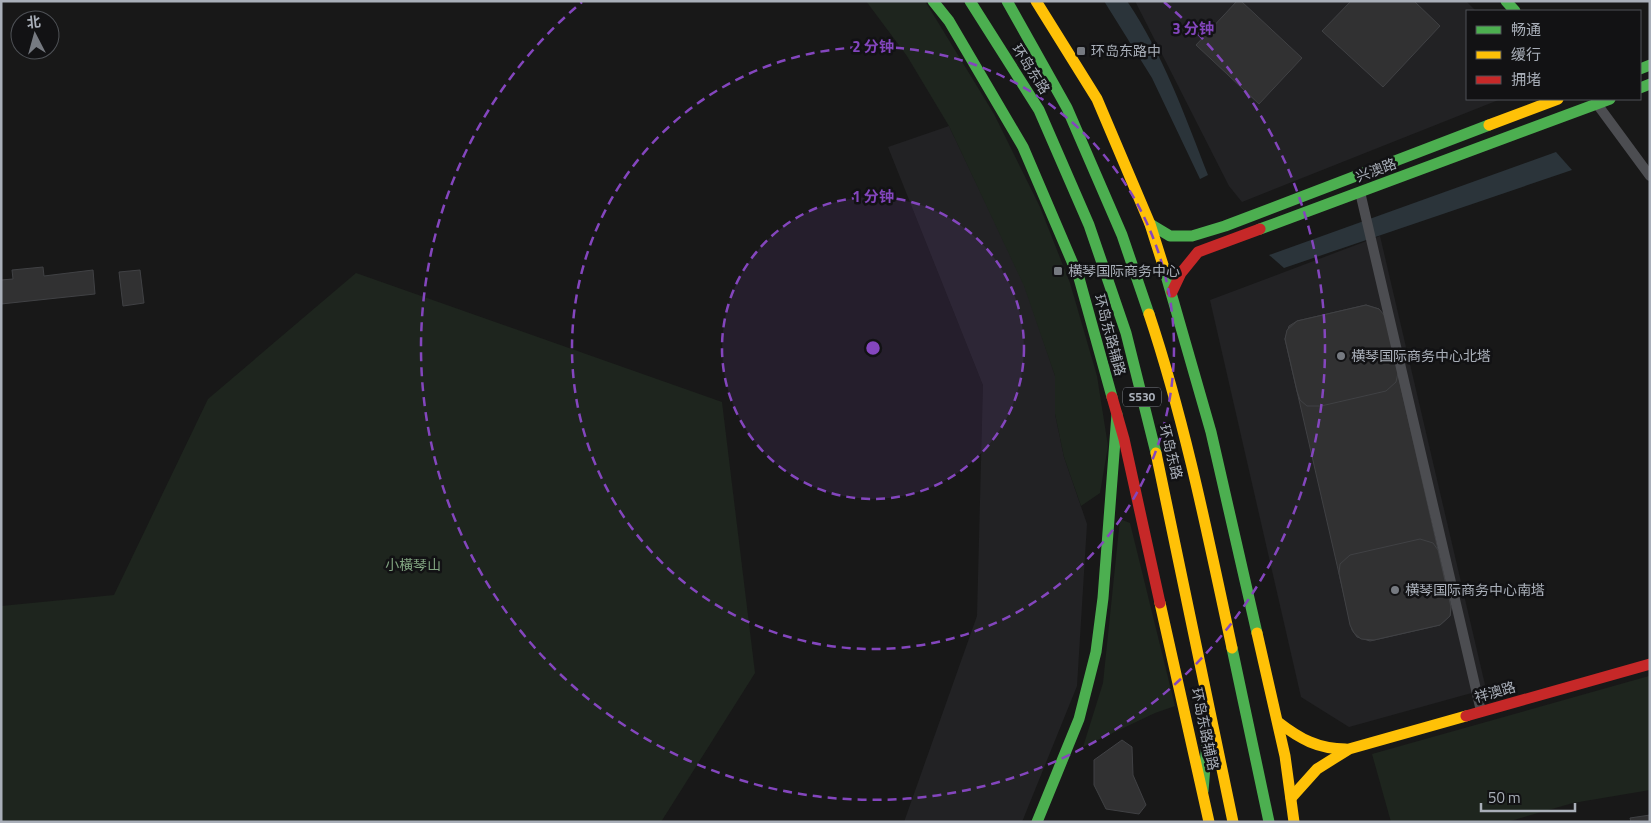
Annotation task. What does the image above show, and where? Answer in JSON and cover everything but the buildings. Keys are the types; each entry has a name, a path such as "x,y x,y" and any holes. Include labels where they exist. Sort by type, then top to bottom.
{"main road":[{"name":"环岛东路辅路","path":"934,1 949,21 1023,148 1079,278 1117,414 1156,576 1209,822"},
{"name":"环岛东路","path":"970,1 1040,110 1089,225 1122,324 1162,477 1233,822"},
{"name":"环岛东路","path":"1007,1 1067,108 1122,235 1164,359 1209,539 1269,822"},
{"path":"1036,1 1097,99 1150,224 1172,292 1211,432 1278,722 1285,756 1294,822"},
{"name":"兴澳路","path":"1150,224 1170,236 1192,236 1225,226 1555,100"},
{"name":"兴澳路","path":"1172,292 1180,273 1198,252 1360,192 1595,101"},
{"path":"1037,822 1064,759 1090,682 1104,598 1117,414"},
{"name":"祥澳路","path":"1291,798 1309,775 1322,764 1349,749 1650,664"},
{"path":"1203,791 1210,712"},
{"name":"祥澳路","path":"1278,722 1312,745 1322,748 1349,749"}],"street":[{"path":"1595,101 1650,176"},
{"path":"1360,192 1481,712"}],"shaded area":[{"path":"1104,1 1127,1 1140,21 1172,86 1208,175 1200,179 1152,78"},
{"path":"1135,1 1466,1 1475,10 1466,10 1466,100 1498,100 1242,202 1229,186"},
{"path":"949,126 1025,286 1055,376 1055,414 1064,457 1087,524 1077,686 1022,822 904,822 977,616 983,385 888,147"},
{"path":"1556,152 1572,170 1284,268 1269,255"},
{"name":"横琴国际商务中心","path":"1380,236 1486,689 1349,727 1301,697 1210,300"}],"green space":[{"path":"866,1 925,1 994,114 1040,207 1070,283 1097,376 1108,446 1100,493 1081,506 1064,457 1055,414 1055,376 1024,286 949,126 907,56"},
{"name":"小橫琴山","path":"356,273 722,402 755,673 661,822 1,822 1,606 114,595 208,399"},
{"path":"1120,519 1130,523 1175,706 1155,713 1083,747 1103,683"},
{"path":"1649,676 1650,790 1573,803 1507,822 1391,822 1372,754"}],"traffic: fast":[{"path":"933,1 949,21 1023,147 1079,278 1112,397"},
{"path":"970,1 1039,110 1089,225 1126,333 1156,453"},
{"path":"1007,1 1067,108 1122,235 1149,314"},
{"path":"1506,1 1514,10"},
{"path":"1641,69 1650,65"},
{"path":"1641,88 1650,84"},
{"path":"1260,229 1607,100"},
{"path":"1150,224 1170,236 1192,236 1225,226 1489,125"},
{"path":"1163,265 1211,432 1257,633"},
{"path":"1037,822 1079,719 1096,652 1103,598 1117,414"},
{"path":"1232,648 1269,822"},
{"path":"1203,791 1208,729"}],"traffic: slow":[{"path":"1036,1 1097,99 1150,224 1163,265"},
{"path":"1489,125 1555,100"},
{"path":"1149,314 1185,438 1232,648"},
{"path":"1156,453 1233,822"},
{"path":"1160,603 1209,822"},
{"path":"1257,633 1285,756 1294,822"},
{"path":"1291,798 1317,769 1349,749 1466,716"},
{"path":"1278,722 1310,742 1336,749 1346,749"}],"traffic: jam":[{"path":"1172,292 1181,273 1198,252 1260,229"},
{"path":"1112,397 1124,439 1160,603"},
{"path":"1466,716 1650,664"}],"place":[{"name":"环岛东路中","path":"1081,51"},
{"name":"横琴国际商务中心","path":"1058,271"},
{"name":"横琴国际商务中心北塔","path":"1341,356"},
{"name":"横琴国际商务中心南塔","path":"1395,590"}]}
